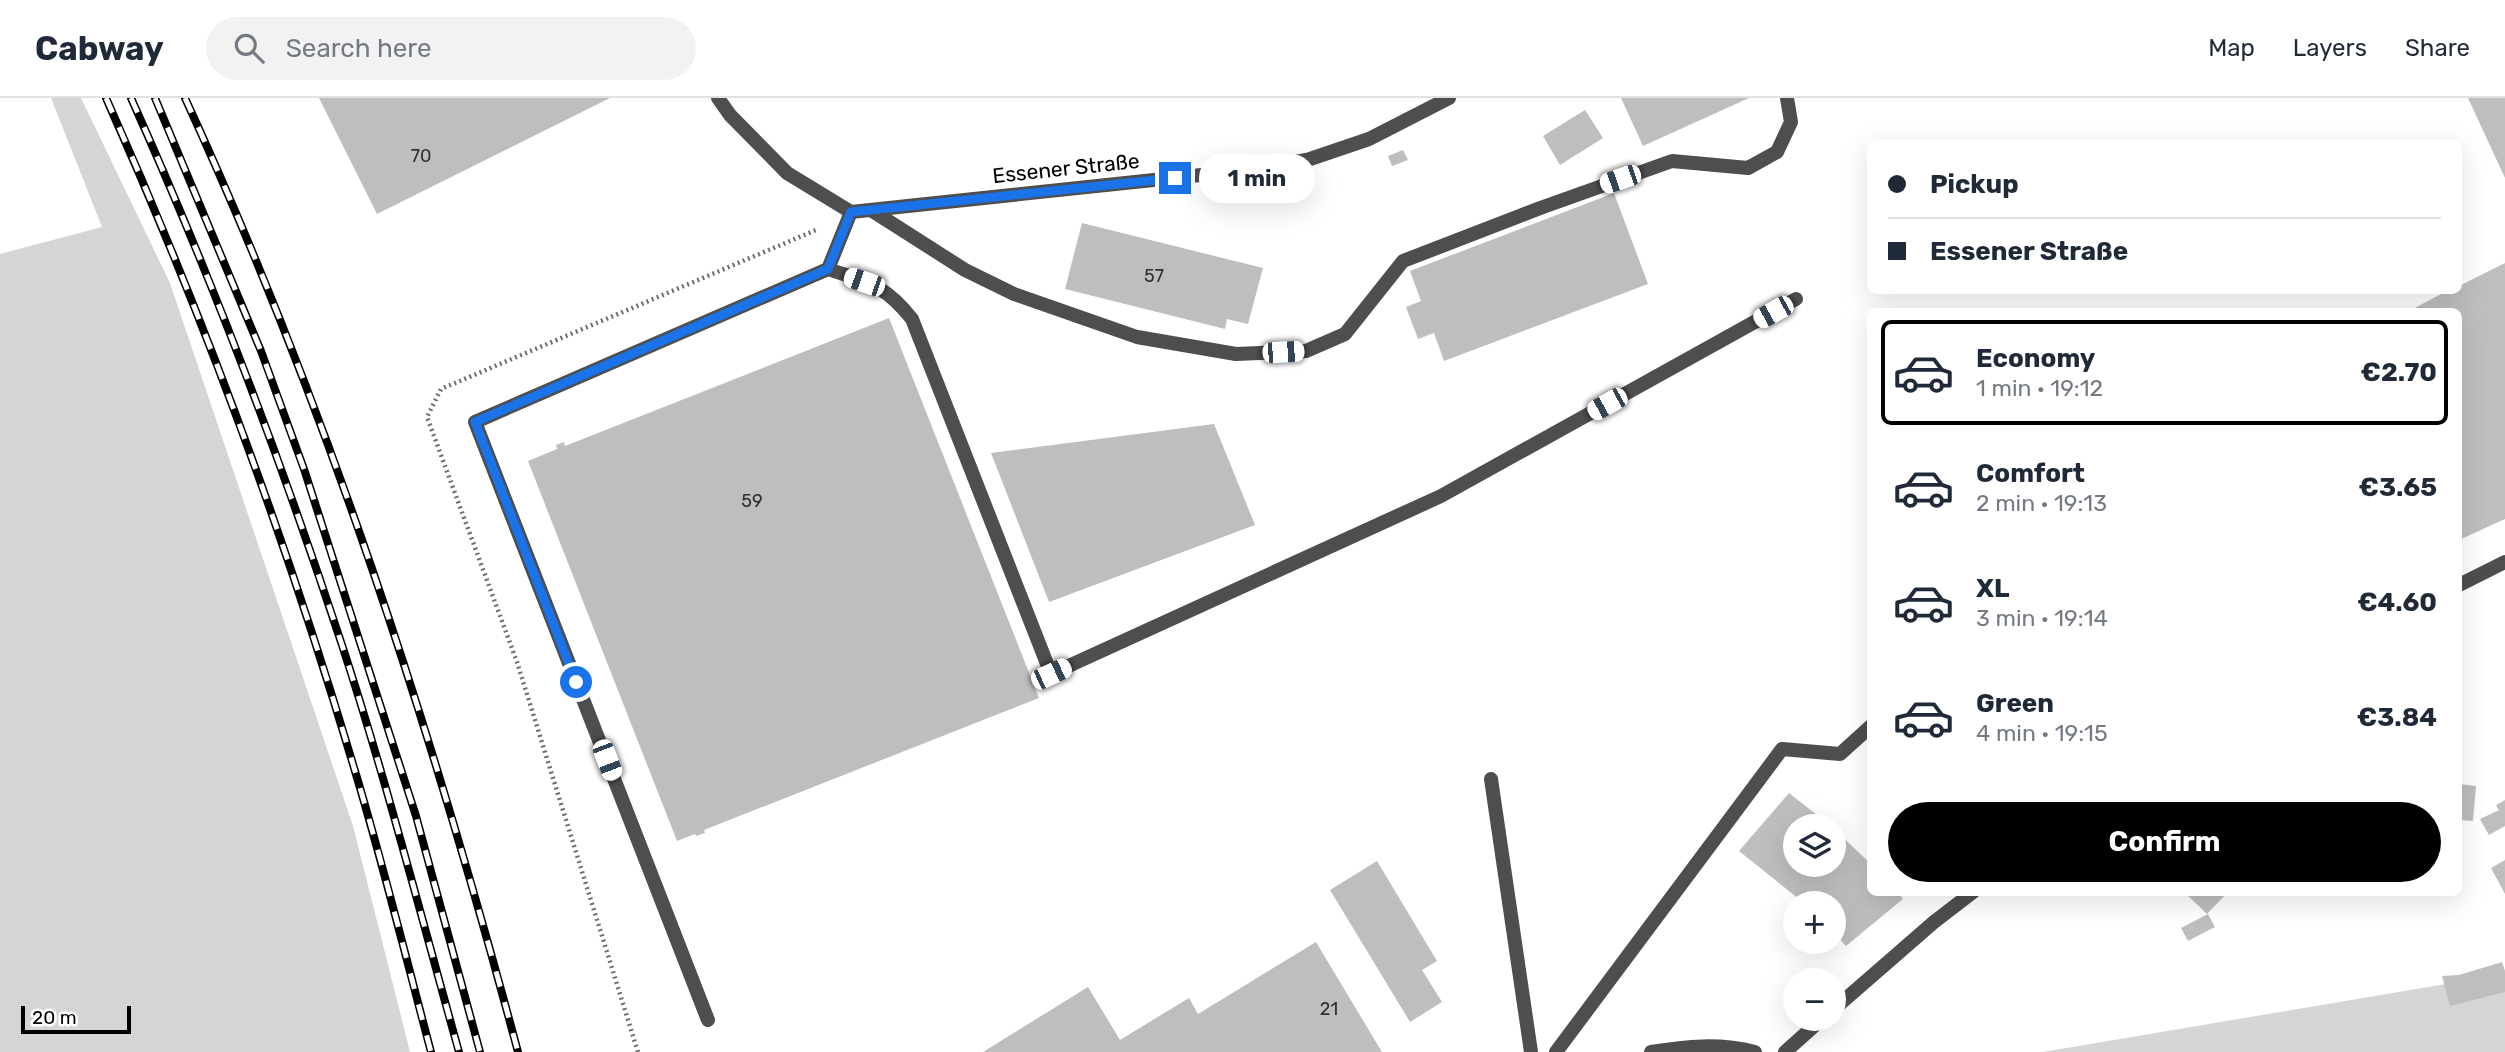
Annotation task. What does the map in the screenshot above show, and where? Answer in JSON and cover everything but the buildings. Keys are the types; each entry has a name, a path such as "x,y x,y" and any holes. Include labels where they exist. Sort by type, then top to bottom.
{"street":[{"path":"718,98 730,115 787,173 851,212 828,269"},
{"name":"Essener Straße","path":"851,212 1258,169 1310,159 1369,139 1449,98"},
{"path":"871,210 965,270 1014,294 1137,337 1236,354 1306,351 1345,334 1403,261 1672,161 1748,168 1776,152 1791,122 1787,98"},
{"path":"708,1020 475,422 828,269 882,288 899,302 912,319 1051,674 1441,495 1796,299"},
{"path":"2462,583 2505,562"},
{"path":"1556,1052 1782,749 1840,754 1867,730"},
{"path":"1491,779 1531,1052"},
{"path":"1846,999 1968,896"},
{"path":"1785,1052 1808,1031"},
{"path":"1651,1052 1689,1046 1735,1047 1755,1052"}],"path":[{"path":"639,1052 517,662 427,417 441,390 798,240 851,212"}],"shaded area":[{"path":"51,98 81,98 170,283 353,826 410,1052 0,1052 0,254 102,227"},
{"path":"2505,974 2505,1052 2043,1052"}],"railway":[{"path":"106,98 210,347 301,600 365,806 431,1052"},
{"path":"131,98 217,301 319,576 374,746 459,1052"},
{"path":"155,98 261,351 304,469 416,816 480,1052"},
{"path":"185,98 284,330 372,568 449,809 518,1052"}],"route":[{"path":"576,682 475,422 828,269 851,212 1175,178"}]}
